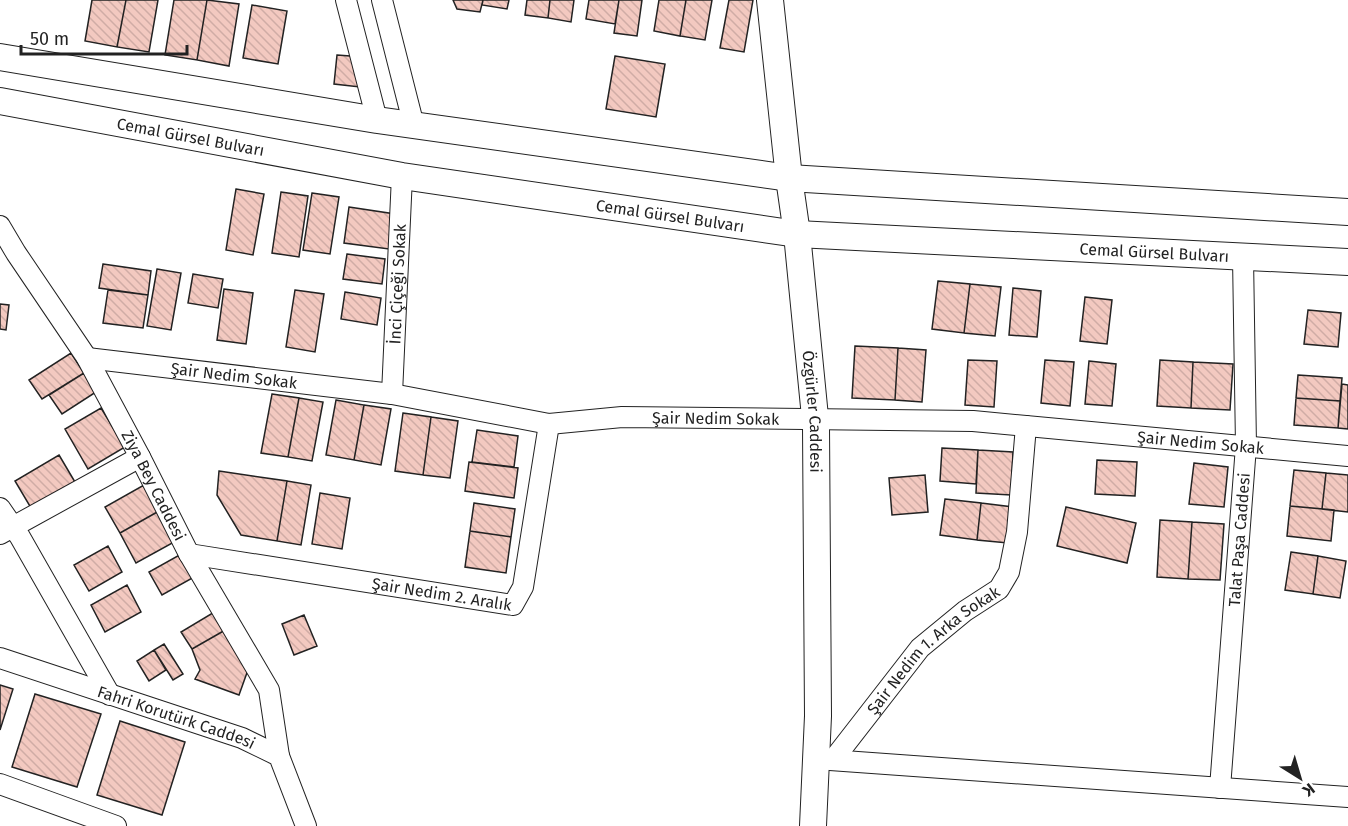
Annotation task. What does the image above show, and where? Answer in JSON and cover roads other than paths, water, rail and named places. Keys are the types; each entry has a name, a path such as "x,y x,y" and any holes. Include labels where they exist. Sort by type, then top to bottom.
{"street":[{"path":"346,0 377,120"},
{"path":"382,0 414,126"},
{"name":"Özgürler Caddesi","path":"770,0 815,418 818,716 824,759 813,826"},
{"path":"0,57 414,126 789,178 1348,212"},
{"name":"Cemal Gürsel Bulvarı","path":"0,101 402,176 797,234 1348,262"},
{"name":"İnci Çiçeği Sokak","path":"392,394 402,176"},
{"name":"Ziya Bey Caddesi","path":"0,226 8,254 87,358 189,554 269,690 279,756"},
{"name":"Talat Paşa Caddesi","path":"1220,788 1246,446 1243,257"},
{"name":"Şair Nedim Sokak","path":"87,358 392,394 549,423 622,417 973,421 1348,456"},
{"name":"Şair Nedim 2. Aralık","path":"189,554 513,605 523,587 549,423"},
{"name":"Şair Nedim 1. Arka Sokak","path":"824,759 920,648 965,611 999,589 1009,572 1017,532 1026,426"},
{"path":"6,530 140,457"},
{"path":"0,508 6,530 110,695"},
{"name":"Fahri Korutürk Caddesi","path":"0,658 242,738 279,756"},
{"path":"279,756 306,826"},
{"path":"824,759 1348,797"},
{"path":"0,784 116,826"}]}
